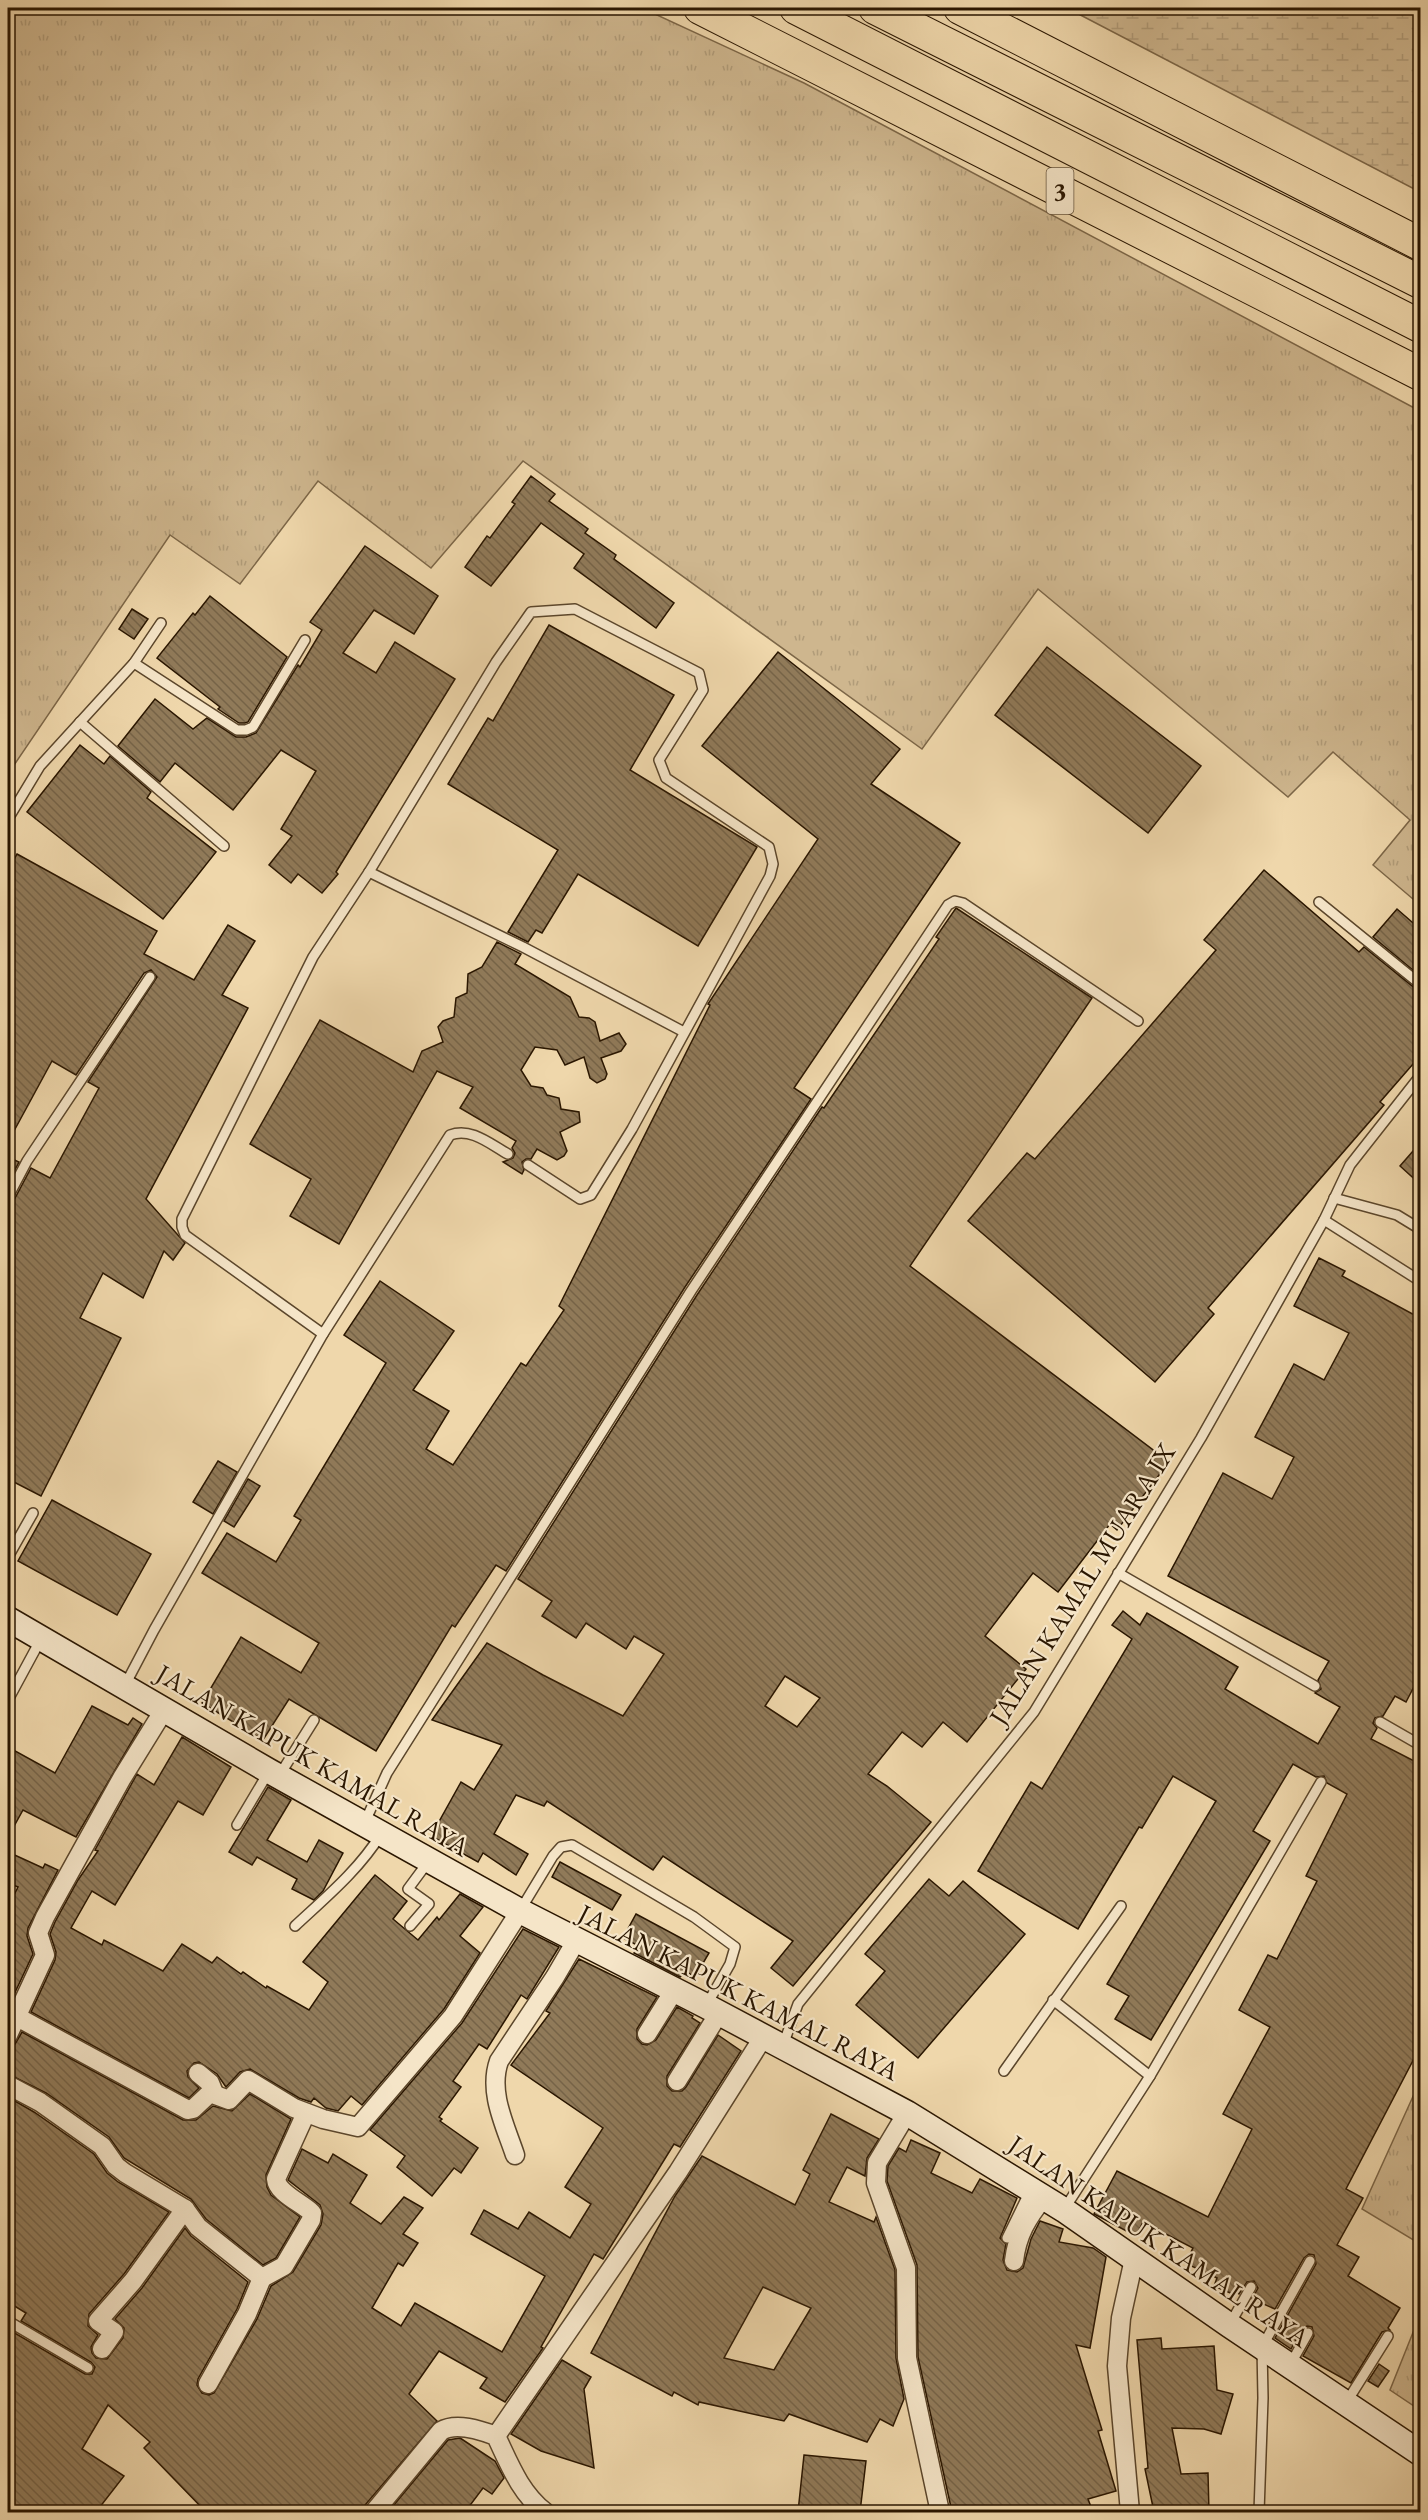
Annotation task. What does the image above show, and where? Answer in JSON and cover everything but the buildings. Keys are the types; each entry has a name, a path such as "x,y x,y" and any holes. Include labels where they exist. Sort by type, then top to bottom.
{"highway":[{"name":"3","path":"700,8 1420,374"},
{"name":"3","path":"796,8 1420,326"},
{"path":"875,8 1420,282"},
{"path":"960,8 1420,244"}],"main road":[{"name":"JALAN KAPUK KAMAL RAYA","path":"9,1623 41,1638 372,1830 520,1911 675,1989 907,2113 1046,2199 1420,2453"}],"street":[{"path":"8,2035 12,2015 45,1955 38,1933 45,1917 122,1778 164,1710"},
{"path":"12,2015 188,2110 194,2109 207,2095 214,2093 229,2100 245,2082 251,2080 306,2113 358,2127 453,2016 520,1911"},
{"path":"515,2155 497,2101 494,2075 499,2061 576,1941"},
{"path":"647,2034 675,1989"},
{"path":"677,2082 713,2009"},
{"path":"496,2436 678,2172 773,2041"},
{"path":"198,2073 210,2083 214,2093"},
{"path":"8,2085 40,2102 102,2146 116,2166 125,2173 185,2209 198,2227 261,2278"},
{"path":"208,2384 250,2306 261,2278 284,2266 311,2220 312,2213 276,2184 276,2178 306,2113"},
{"path":"907,2113 877,2163 876,2182 906,2268 907,2358 940,2512"},
{"path":"1014,2261 1021,2230 1027,2219 1046,2199"},
{"path":"102,2349 114,2332 98,2321 133,2281 185,2209"},
{"path":"1130,2512 1117,2366 1121,2318 1134,2259"},
{"path":"374,2512 443,2429 478,2429 496,2436 517,2480 535,2505 545,2512"}],"lane":[{"path":"323,1334 185,1235 182,1219 313,957 369,872 496,662 531,612 575,609 699,673 703,690 659,760 666,778 769,847 774,864 770,876 632,1129 591,1196 580,1199 528,1165"},
{"path":"8,819 40,766 134,663 161,623"},
{"path":"134,663 237,730 246,730 253,727 305,640"},
{"path":"80,722 224,846"},
{"path":"369,872 523,946 684,1032"},
{"path":"296,1926 372,1850 372,1830 387,1773 685,1301 948,905 955,901 963,903 1138,1021"},
{"path":"1320,902 1420,984"},
{"path":"8,1197 27,1161 150,977"},
{"name":"JALAN KAMAL MUARA IX","path":"773,2041 798,2004 1034,1712 1201,1438 1324,1220 1350,1165 1420,1076"},
{"path":"124,1688 154,1630 323,1334 450,1135 459,1131 471,1133 508,1154"},
{"path":"1334,1198 1397,1215 1420,1229"},
{"path":"1324,1220 1420,1281"},
{"path":"8,1557 33,1514"},
{"path":"1119,1573 1315,1686"},
{"path":"8,1700 41,1638"},
{"path":"237,1825 314,1720"},
{"path":"1380,1722 1420,1745"},
{"path":"1007,2238 1046,2199 1150,2076 1282,1845 1321,1782"},
{"path":"520,1911 553,1856 561,1847 572,1845 694,1917 735,1947 713,2009"},
{"path":"410,1926 429,1904 408,1889 429,1861"},
{"path":"1004,2071 1121,1906"},
{"path":"1053,2000 1150,2076"},
{"path":"1259,2512 1263,2398 1262,2347 1310,2261"},
{"path":"1229,2325 1251,2287"},
{"path":"8,2321 88,2368"},
{"path":"1289,2366 1308,2333"},
{"path":"1346,2403 1388,2336"}],"green space":[{"path":"8,8 642,8 804,83 1420,411 1420,905 1373,865 1410,820 1333,752 1288,797 1038,589 922,749 523,461 431,568 318,481 240,584 170,535 8,774"},
{"path":"1067,8 1420,8 1420,192"},
{"path":"1420,2081 1420,2244 1362,2209"},
{"path":"1420,2315 1420,2410 1390,2390"}]}
